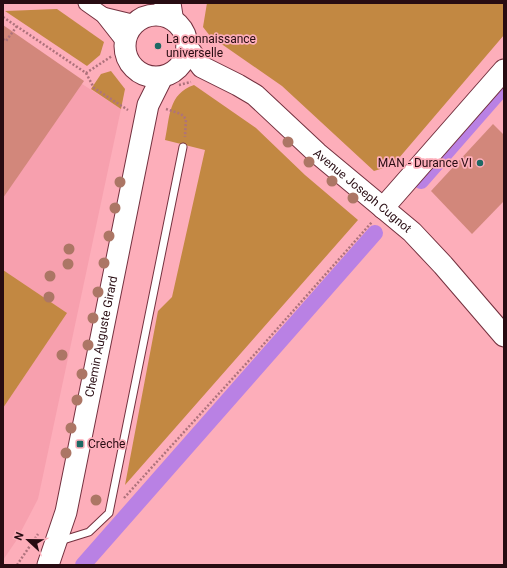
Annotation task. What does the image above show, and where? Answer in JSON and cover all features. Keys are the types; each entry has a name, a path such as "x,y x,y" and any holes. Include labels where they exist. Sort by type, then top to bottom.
{"street":[{"path":"86,3 103,15 136,23"},
{"path":"119,50 136,23 161,9 162,16 174,13 186,38 187,47 182,64 171,78"},
{"path":"103,15 119,50 139,72 146,76 171,78 199,74"},
{"name":"Avenue Joseph Cugnot","path":"187,47 199,74 238,85 255,96 317,153 373,216 412,232 443,264 504,336"},
{"path":"373,216 504,70"},
{"name":"Chemin Auguste Girard","path":"139,72 154,109"},
{"name":"Chemin Auguste Girard","path":"48,565 58,542 73,482 154,109 171,78"}],"lane":[{"path":"58,542 84,534 109,513 183,147"}],"path":[{"path":"3,17 86,73 94,88 154,109 181,114 186,119 183,147"},
{"path":"3,39 6,41 17,26"},
{"path":"86,73 119,50"},
{"path":"171,78 182,83 199,74"},
{"path":"373,216 376,227"},
{"path":"109,513 254,355 373,216"}],"shaded area":[{"path":"207,3 504,3 504,35 393,165 374,171 282,86 210,36 203,27"},
{"path":"57,9 104,42 100,55 87,66 5,11"},
{"path":"3,25 82,84 121,109 38,499 16,541 3,560"},
{"path":"111,71 125,89 121,109 91,89 101,74"},
{"path":"194,85 256,128 305,175 358,220 125,485 158,311 172,297 205,150 165,140 172,107 175,100 185,89"},
{"path":"3,270 67,313 3,408"}],"building":[{"path":"3,25 84,81 3,198"},
{"name":"MAN - Durance VI","path":"493,124 504,135 504,201 472,234 431,191"}],"waterway":[{"path":"421,181 504,86"},
{"path":"83,565 375,233"}],"place":[{"name":"La connaissance universelle","path":"158,46"},
{"name":"MAN - Durance VI","path":"480,163"},
{"name":"Crèche","path":"80,444"}]}
